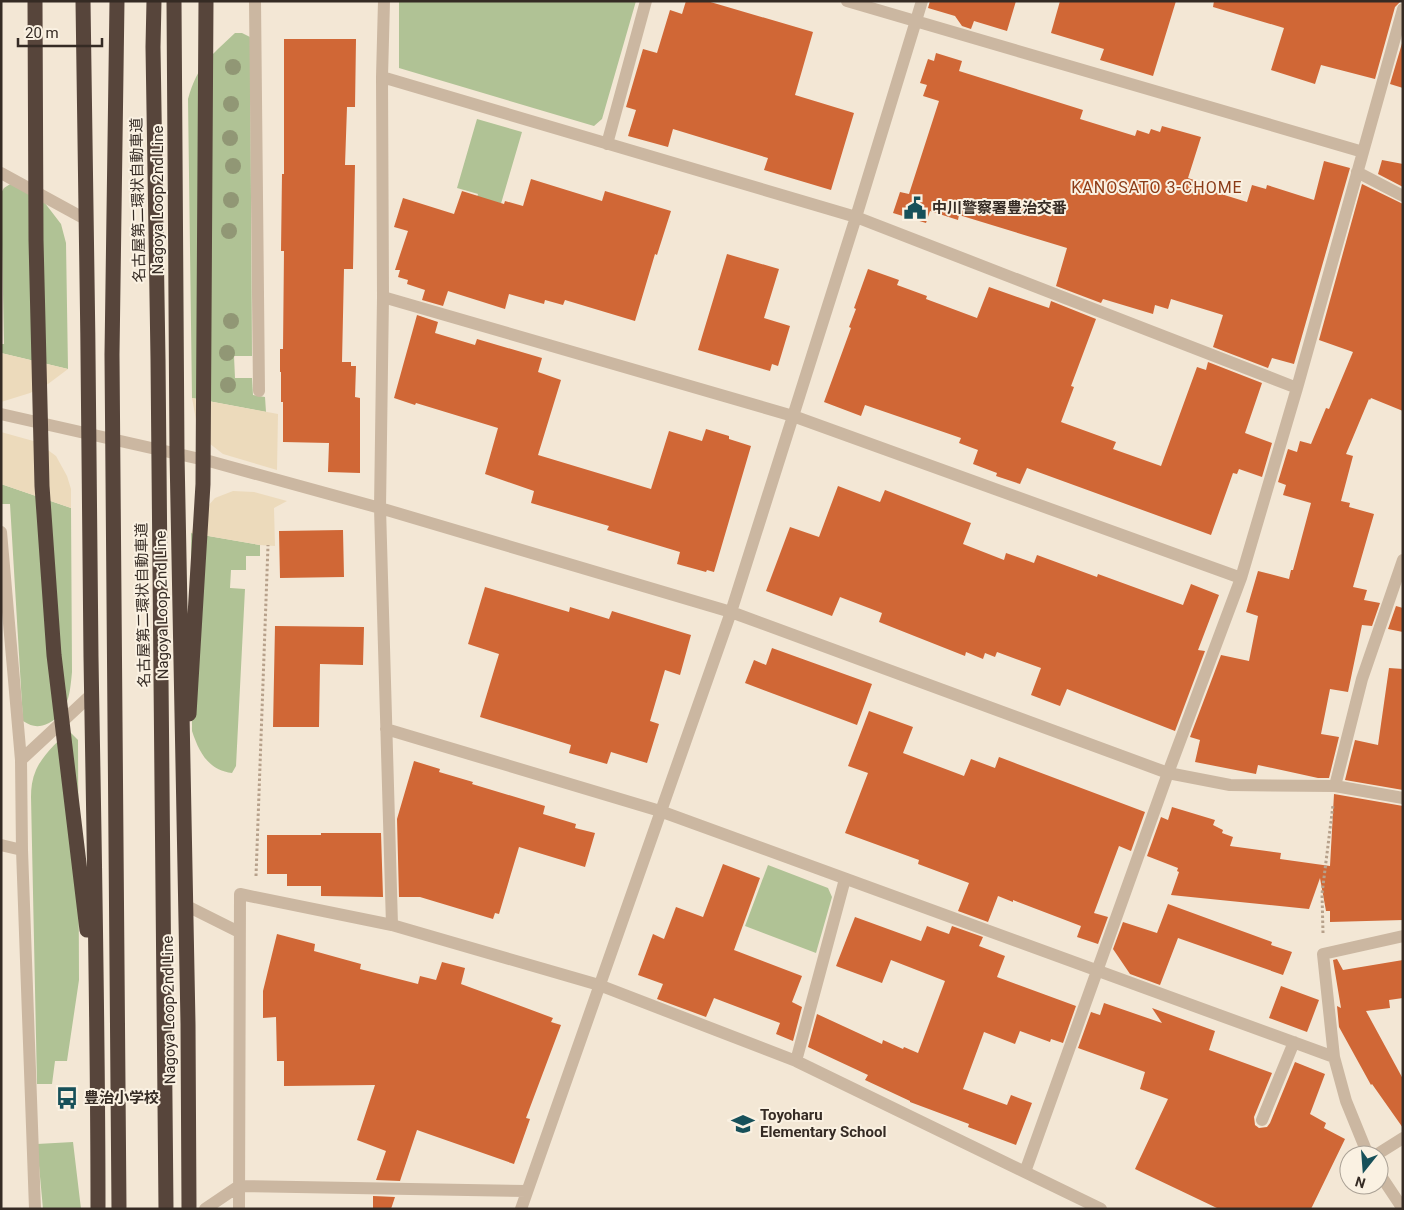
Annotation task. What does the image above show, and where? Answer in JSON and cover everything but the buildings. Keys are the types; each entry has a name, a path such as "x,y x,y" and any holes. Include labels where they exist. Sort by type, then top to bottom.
{"highway":[{"path":"35,1 36,240 42,486 53,636 78,862 118,1167"},
{"path":"83,1 98,1209"},
{"name":"名古屋第二環状自動車道","path":"117,1 112,355 119,1209"},
{"name":"名古屋第二環状自動車道","path":"154,1 166,1209"},
{"name":"Nagoya Loop 2nd Line","path":"174,1 177,454 184,905 188,1024 189,1209"},
{"path":"164,957 192,687 203,484 206,1"}],"street":[{"path":"255,1 259,391"},
{"path":"384,1 380,508 392,926"},
{"path":"607,144 646,1"},
{"path":"847,1 1363,152"},
{"path":"521,1209 731,612 922,1"},
{"path":"1025,1172 1168,774 1241,578 1297,388 1403,9"},
{"path":"382,77 856,217 1297,388"},
{"path":"1357,172 1403,196"},
{"path":"1,173 87,220"},
{"path":"383,297 793,416 1241,578"},
{"path":"1,414 177,454 380,508 731,612 1168,774 1230,785 1335,786 1403,798"},
{"path":"1,532 21,760 22,850 36,1209"},
{"path":"1335,786 1362,679 1403,560"},
{"path":"21,760 92,694"},
{"path":"386,729 660,812 1334,1057"},
{"path":"1,845 22,850"},
{"path":"796,1061 846,879"},
{"path":"239,1209 240,894 392,926 599,986 796,1061 1101,1209"},
{"path":"184,905 239,932"},
{"path":"1364,1145 1346,1101 1334,1057 1323,954 1403,936"},
{"path":"1262,1120 1294,1042"},
{"path":"1389,1147 1403,1138"},
{"path":"205,1209 239,1186 527,1191"},
{"path":"1389,1188 1403,1209"}],"path":[{"path":"256,897 268,546"},
{"path":"1323,954 1322,894 1335,786"}],"green space":[{"path":"399,1 636,1 602,119 594,126 399,68"},
{"path":"235,33 242,33 250,37 252,356 234,356 235,378 252,378 253,395 265,397 266,412 192,398 188,99 201,69 212,55"},
{"path":"477,119 522,132 495,224 471,217 478,194 457,188"},
{"path":"15,181 38,194 61,224 66,243 68,369 1,353 1,344 4,344 1,193 4,188"},
{"path":"1,484 71,508 72,672 65,708 56,719 42,726 33,726 23,721 10,504 1,504"},
{"path":"191,533 260,545 260,556 246,556 246,570 231,570 230,588 245,589 236,766 232,773 217,768 206,759 201,753 192,731"},
{"path":"70,732 78,740 79,980 67,1061 55,1061 52,1084 37,1084 31,797 33,780 38,765 56,743"},
{"path":"768,865 828,888 832,897 816,953 745,926"},
{"path":"73,1142 81,1209 43,1209 37,1144"}],"shaded area":[{"path":"1,353 68,369 48,384 30,393 1,402"},
{"path":"192,398 278,414 277,470 223,454 205,440 197,425"},
{"path":"1,432 37,442 56,456 67,476 71,489 71,508 1,484"},
{"path":"233,491 254,492 287,501 274,508 275,546 191,533 200,515 215,498"}],"place":[{"name":"中川警察署豊治交番","path":"915,208"},
{"name":"豊治小学校","path":"67,1098"},
{"name":"Toyoharu Elementary School","path":"743,1124"}],"district":[{"name":"KANOSATO 3-CHOME","path":"1157,187"}]}
